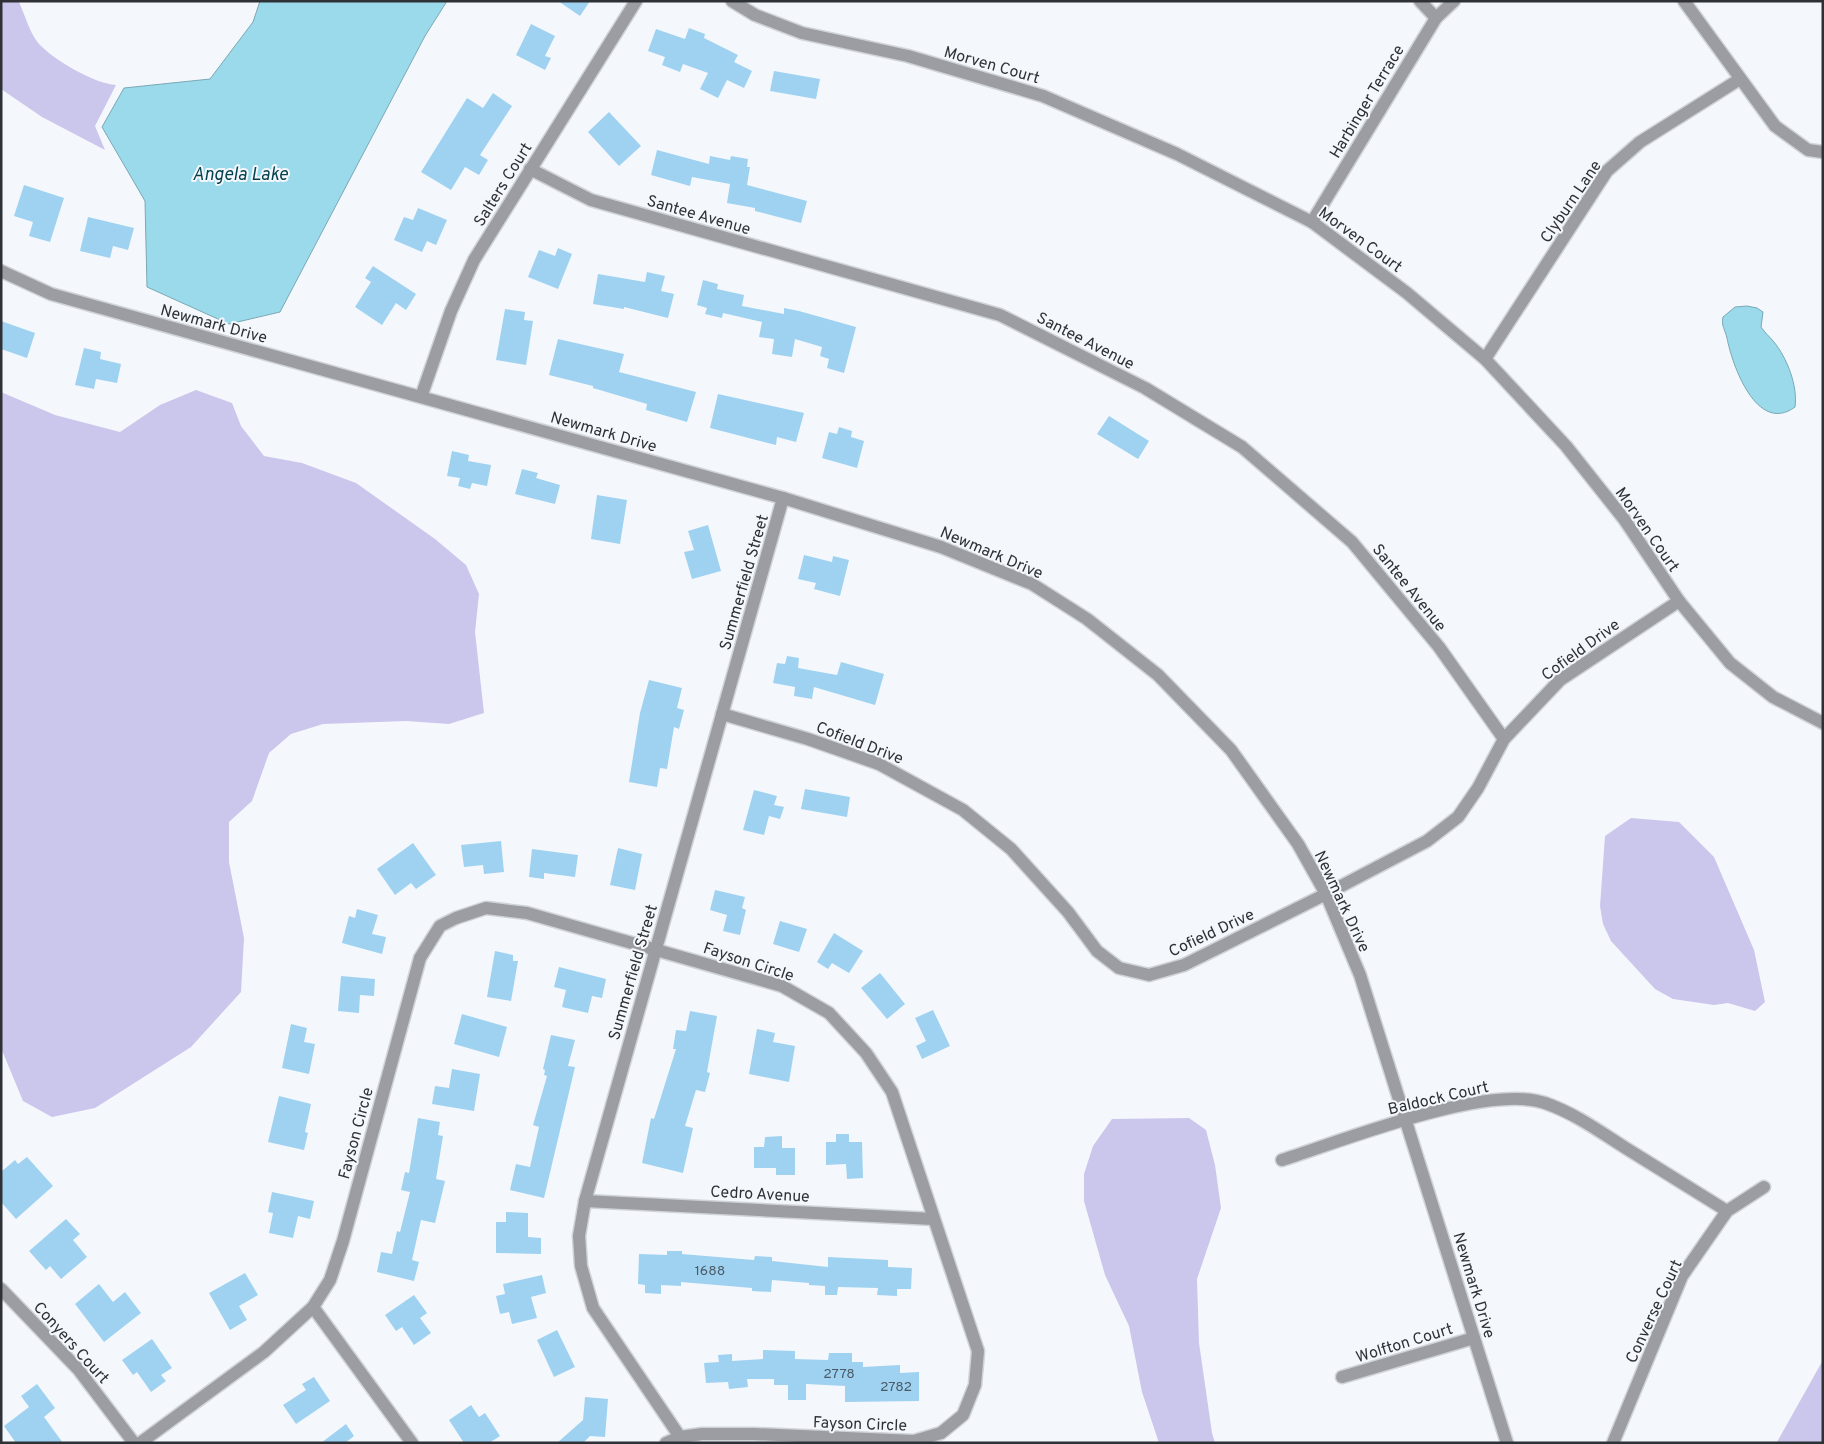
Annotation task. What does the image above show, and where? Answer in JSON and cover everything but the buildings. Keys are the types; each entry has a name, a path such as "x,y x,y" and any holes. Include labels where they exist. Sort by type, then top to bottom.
{"street":[{"name":"Salters Court","path":"421,397 451,311 474,260 636,1"},
{"name":"Morven Court","path":"732,1 755,15 802,34 908,56 1043,96 1177,154 1312,222 1407,293 1485,359 1566,446 1624,519 1679,601 1730,664 1773,697 1808,717 1823,723"},
{"path":"1420,1 1436,18"},
{"name":"Harbinger Terrace","path":"1312,222 1436,18 1454,1"},
{"path":"1684,1 1775,126 1808,150 1823,152"},
{"name":"Clyburn Lane","path":"1485,359 1607,171 1640,142 1740,79"},
{"name":"Santee Avenue","path":"530,169 591,200 1000,315 1144,388 1242,447 1352,542 1439,647 1504,738"},
{"name":"Newmark Drive","path":"1,271 50,294 783,498 941,547 1032,584 1087,619 1158,675 1231,750 1298,844 1326,894 1360,975 1507,1443"},
{"name":"Summerfield Street","path":"680,1437 593,1308 580,1256 579,1236 585,1201 783,498"},
{"name":"Cofield Drive","path":"722,714 808,739 879,764 963,810 1011,849 1068,912 1097,951 1119,968 1149,975 1184,965 1326,894 1426,841 1458,818 1478,788 1504,738 1560,680 1679,601"},
{"name":"Fayson Circle","path":"140,1443 264,1352 313,1307 330,1280 343,1241 420,958 440,926 486,908 527,913 782,986 829,1013 866,1054 892,1092 978,1351 975,1385 963,1415 941,1433 914,1441 754,1434 702,1434 680,1437 666,1443"},
{"name":"Baldock Court","path":"1282,1160 1407,1120 1474,1102 1507,1098 1544,1102 1581,1120 1727,1211"},
{"name":"Converse Court","path":"1613,1443 1682,1276 1727,1211 1764,1187"},
{"name":"Cedro Avenue","path":"585,1201 933,1218"},
{"name":"Conyers Court","path":"1,1290 78,1369 134,1443"},
{"path":"313,1307 412,1443"},
{"name":"Wolfton Court","path":"1342,1377 1474,1338"}],"shaded area":[{"path":"1,1 19,2 36,40 54,57 86,76 107,84 116,85 95,126 105,150 42,117 1,89"},
{"path":"196,390 232,403 241,426 264,456 302,463 356,483 435,539 466,565 479,594 475,632 484,713 449,724 406,721 323,724 291,734 269,753 252,801 229,822 229,862 244,938 241,992 191,1047 95,1108 52,1117 23,1101 1,1048 1,392 55,415 120,432 160,405"},
{"path":"1631,818 1679,822 1714,857 1754,950 1765,1002 1755,1011 1728,1003 1714,1005 1673,999 1655,989 1611,941 1603,924 1600,906 1605,836"},
{"path":"1189,1118 1206,1130 1215,1165 1221,1208 1197,1279 1199,1343 1215,1443 1159,1443 1142,1392 1129,1326 1105,1275 1084,1201 1084,1174 1093,1146 1112,1119"},
{"path":"1823,1360 1823,1443 1777,1443 1777,1442"}],"water":[{"name":"Angela Lake","path":"260,1 447,1 425,36 280,312 229,324 147,287 145,201 102,127 124,88 210,79 253,22"},
{"path":"1747,306 1757,308 1763,312 1761,327 1779,349 1793,381 1795,407 1781,413 1769,412 1758,405 1749,393 1734,364 1723,325 1723,317 1735,307"}]}
